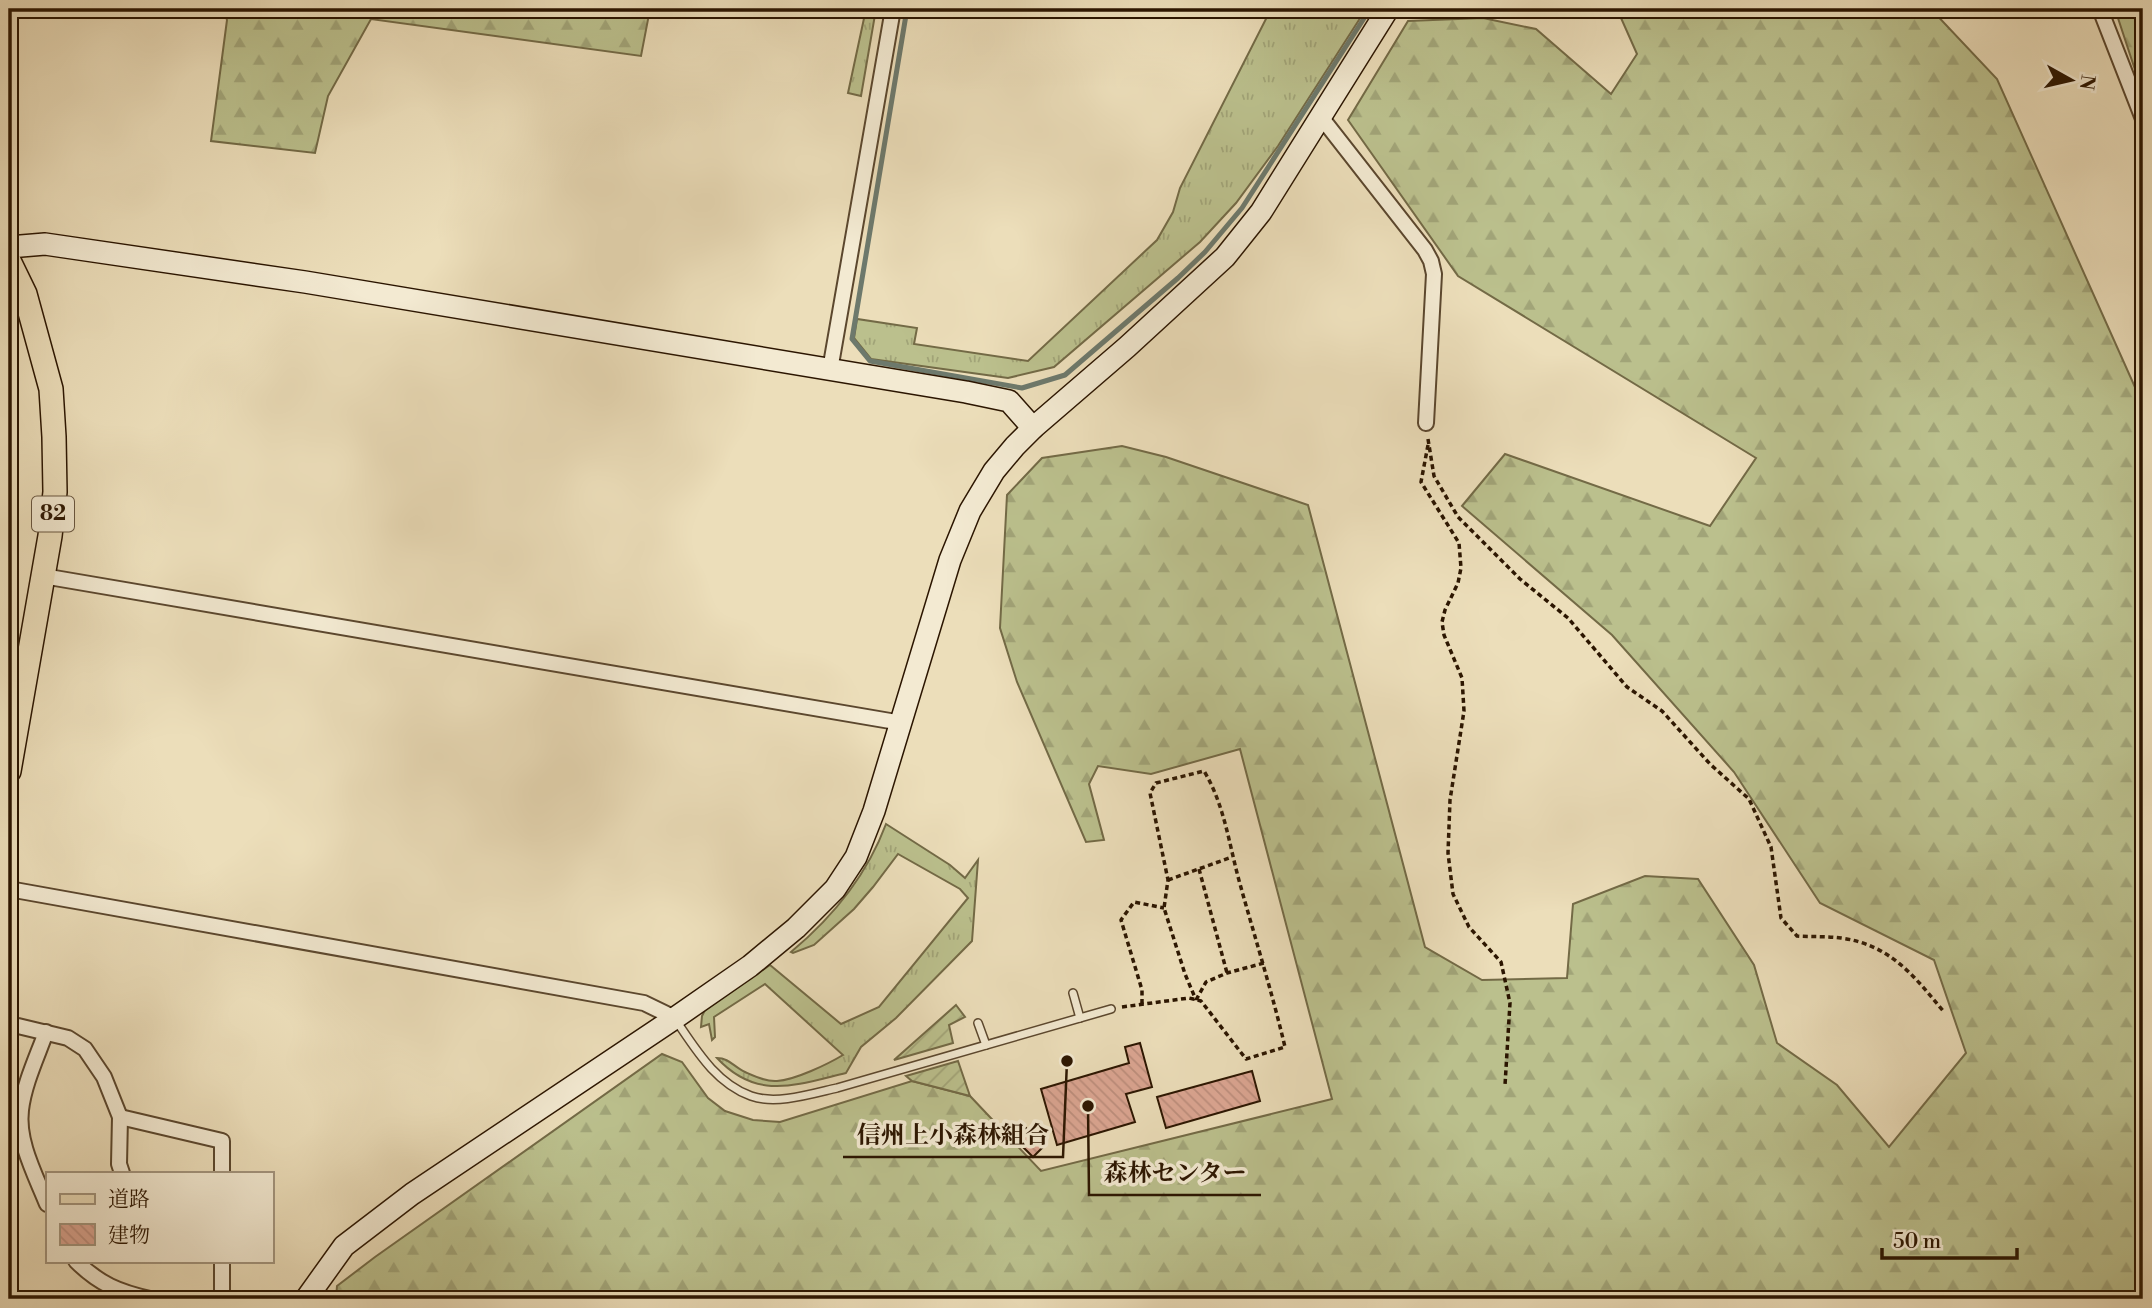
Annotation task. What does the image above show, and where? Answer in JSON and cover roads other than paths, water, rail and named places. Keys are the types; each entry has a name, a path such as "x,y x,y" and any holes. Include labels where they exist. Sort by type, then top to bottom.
{"main road":[{"name":"82","path":"9,261 26,294 51,389 55,492 9,771"}],"street":[{"path":"830,370 893,9"},
{"path":"311,1297 344,1246 412,1194 750,966 796,928 835,889 856,857 874,811 950,560 970,512 994,471 1034,428 1127,348 1225,257 1261,212 1388,9"},
{"path":"2100,9 2143,120"},
{"path":"1321,117 1431,261 1434,286 1426,423"},
{"path":"9,247 45,244 305,282 1009,401 1034,428"},
{"path":"43,576 902,723"},
{"path":"9,889 643,1003 675,1018"},
{"path":"9,1027 18,1026 68,1038 85,1049 104,1077 120,1117 119,1164 122,1172"},
{"path":"46,1032 21,1112 22,1137 46,1201"},
{"path":"120,1117 222,1141 222,1172"},
{"path":"77,1262 104,1284 123,1293 150,1299"},
{"path":"222,1262 222,1299"}],"lane":[{"path":"1073,993 1080,1018"},
{"path":"675,1018 703,1059 719,1076 752,1097 775,1099 837,1088 1111,1010"},
{"path":"978,1023 986,1045"}],"waterway":[{"path":"907,9 852,339 870,361 1022,388 1065,375 1205,252 1242,208 1370,9"}],"place":[{"name":"信州上小森林組合","path":"1067,1061"},
{"name":"森林センター","path":"1088,1106"}]}
